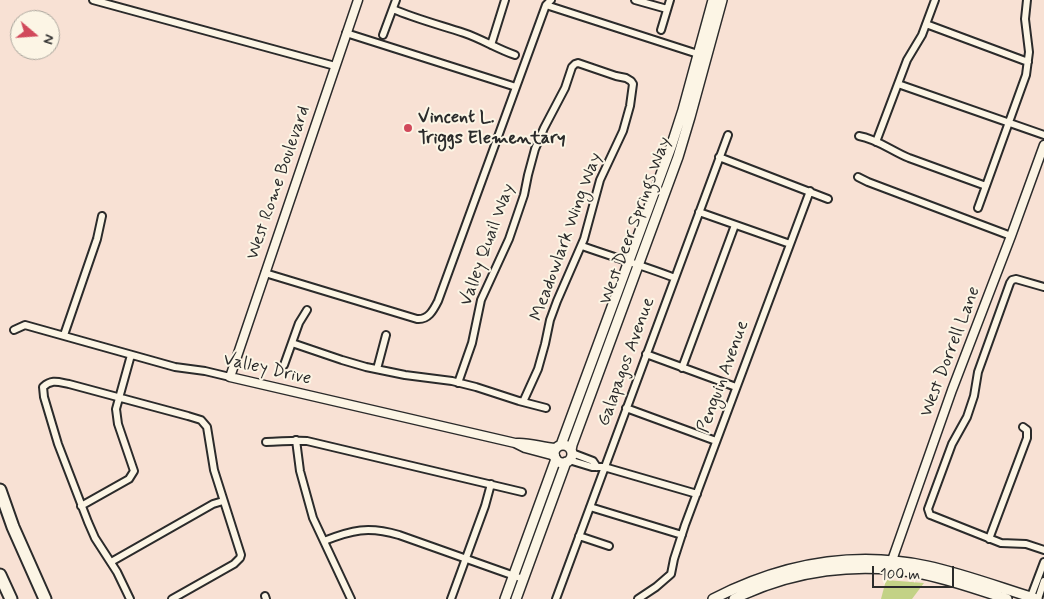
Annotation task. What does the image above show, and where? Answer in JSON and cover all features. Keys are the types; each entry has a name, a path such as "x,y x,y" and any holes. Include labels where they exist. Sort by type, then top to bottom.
{"highway":[{"path":"0,490 12,528 45,599"},
{"path":"0,575 10,599"}],"main road":[{"name":"West Deer Springs Way","path":"702,56 713,0"},
{"name":"West Deer Springs Way","path":"505,599 518,577 570,456 572,445 671,147 722,0"},
{"name":"West Deer Springs Way","path":"516,599 518,577 557,452 634,263"},
{"path":"567,446 570,456 561,462 557,452 567,446"},
{"path":"726,597 792,577 816,572 890,565 938,569 1034,598"},
{"path":"890,565 1007,599"}],"street":[{"path":"93,0 335,66"},
{"name":"West Rome Boulevard","path":"230,377 358,0"},
{"path":"383,35 396,0"},
{"path":"491,45 505,0"},
{"path":"635,0 667,9"},
{"path":"661,30 670,0"},
{"path":"876,142 910,53 922,35 935,0"},
{"path":"978,208 1025,80 1029,45 1025,19 1027,0"},
{"path":"265,273 416,318 422,319 432,313 548,2 702,56"},
{"path":"393,9 464,33 515,55"},
{"path":"926,24 1028,62"},
{"path":"346,33 516,87"},
{"name":"Meadowlark Wing Way","path":"523,402 538,369 550,320 557,301 582,246 600,180 624,131 630,106 633,84 631,81 582,64 575,64"},
{"name":"Valley Quail Way","path":"458,383 472,343 481,300 510,239 524,195 535,149 575,64"},
{"path":"898,84 1044,135"},
{"name":"Galapagos Avenue","path":"556,599 590,506 601,467 626,408 728,135"},
{"path":"859,136 909,158 986,186"},
{"name":"West Dorrell Lane","path":"890,565 952,390 1044,145"},
{"path":"719,157 828,199"},
{"path":"858,177 1011,236"},
{"name":"Penguin Avenue","path":"638,599 656,587 670,574 716,441 810,191"},
{"path":"699,212 790,244"},
{"path":"64,335 97,239 102,216"},
{"path":"682,368 735,224"},
{"path":"582,246 674,278"},
{"path":"1044,287 1014,279 1010,283 978,372 974,396 967,417 952,444 928,509 928,512 933,516 1000,543 1032,546 1044,550"},
{"path":"284,365 299,323 307,310"},
{"name":"Valley Drive","path":"14,330 25,325 175,367 205,371 516,443 549,448 557,452"},
{"path":"378,370 386,335"},
{"path":"292,343 378,370 476,387 546,408"},
{"path":"646,354 736,387"},
{"path":"81,506 129,480 134,470 116,416 118,398 131,355"},
{"path":"130,599 123,582 92,531 64,462 44,397 43,387 48,383 59,382 196,419 207,427 214,470 240,551 240,558 234,564 172,599"},
{"path":"626,408 716,441"},
{"path":"989,539 1028,434 1027,430 1023,427"},
{"path":"296,440 300,471 313,518 351,599"},
{"path":"266,442 307,441 522,492"},
{"path":"570,456 592,467 601,467 697,494"},
{"path":"451,599 485,506 491,484"},
{"path":"111,562 223,500"},
{"path":"590,506 682,535"},
{"path":"324,542 352,531 382,530 518,577"},
{"path":"579,536 609,546"},
{"path":"1034,598 1044,562"},
{"path":"1034,598 1044,581"}],"green space":[{"path":"886,580 924,583 912,599 881,599"}],"place":[{"name":"Vincent L. Triggs Elementary","path":"408,128"}]}
